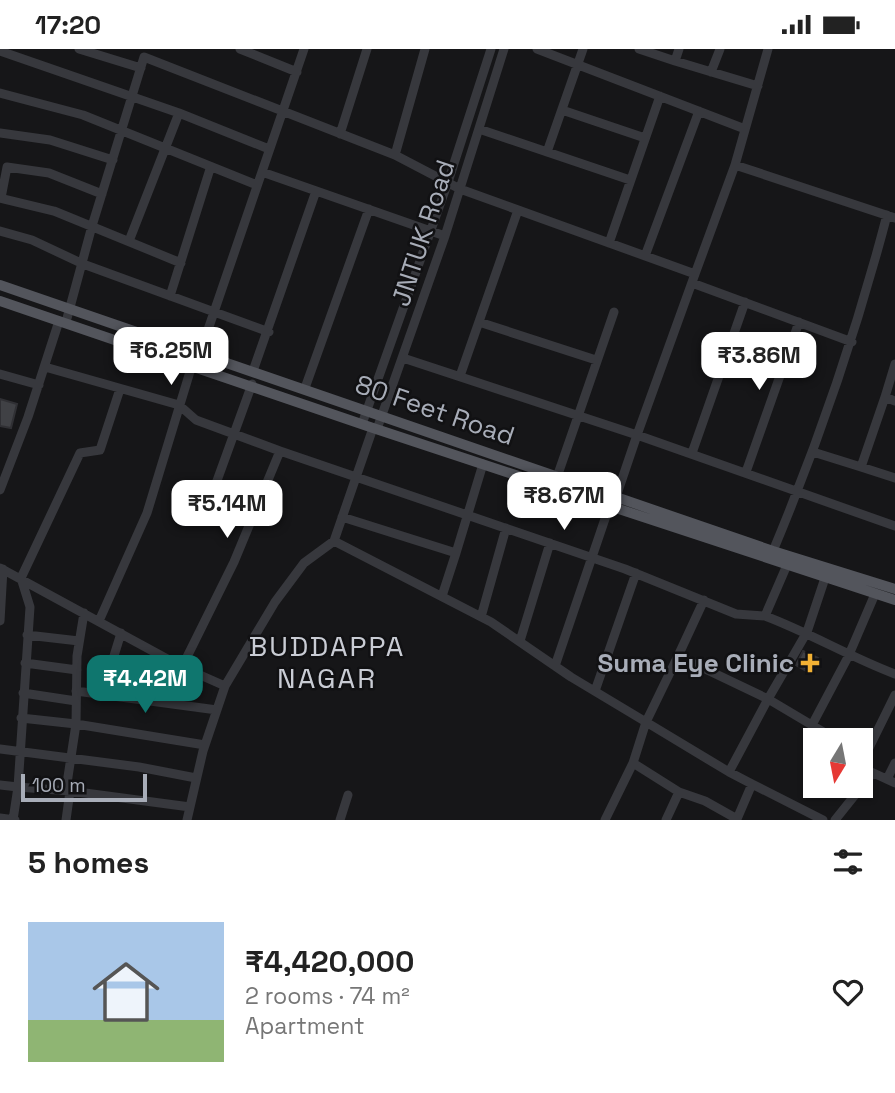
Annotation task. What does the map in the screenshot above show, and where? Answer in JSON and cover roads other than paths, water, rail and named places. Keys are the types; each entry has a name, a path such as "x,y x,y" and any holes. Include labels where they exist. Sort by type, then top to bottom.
{"main road":[{"name":"80 Feet Road","path":"0,285 773,551 895,589"},
{"name":"80 Feet Road","path":"0,301 252,384 609,507 895,600"}],"street":[{"path":"79,49 141,68"},
{"path":"240,49 254,52 296,72"},
{"path":"200,353 304,49"},
{"path":"340,134 367,49"},
{"path":"395,155 425,49"},
{"name":"JNTUK Road","path":"371,427 369,411 491,49"},
{"name":"JNTUK Road","path":"371,427 382,416 403,358 504,49"},
{"path":"537,49 745,129"},
{"path":"547,152 583,49"},
{"path":"639,49 758,86"},
{"path":"675,61 679,49"},
{"path":"711,72 720,49"},
{"path":"555,666 609,507 616,497 734,165 768,49"},
{"path":"0,51 179,113 270,149"},
{"path":"0,490 38,385 70,309 92,226 145,53 395,155 460,188 645,256 745,302 852,342"},
{"path":"0,93 83,115 166,148 210,169 257,185"},
{"path":"608,243 660,96"},
{"path":"562,110 645,138"},
{"path":"645,256 699,111"},
{"path":"129,241 179,113"},
{"path":"479,129 630,180"},
{"path":"0,132 50,140 113,160"},
{"path":"734,165 891,216 852,342 813,452 773,551"},
{"path":"103,194 49,173 7,167 0,198 54,211 181,263"},
{"path":"170,296 210,169"},
{"path":"262,172 445,236"},
{"path":"253,371 269,332 316,191"},
{"path":"305,388 369,209"},
{"path":"460,376 518,210"},
{"path":"0,231 32,240 83,264 269,332"},
{"path":"692,453 745,302"},
{"path":"557,477 614,311"},
{"path":"479,321 596,359"},
{"path":"746,472 799,322"},
{"path":"403,358 692,453 895,526"},
{"path":"861,467 895,364"},
{"path":"99,621 147,513 192,365"},
{"path":"45,367 179,405 196,420 234,435 636,573 736,614 765,616 807,632 848,657 895,674"},
{"path":"0,374 38,385"},
{"path":"252,384 214,493 255,514"},
{"path":"0,818 14,820 18,786 30,607 21,578 80,453 100,450 120,389"},
{"path":"885,397 895,401"},
{"path":"187,820 205,745 225,686 282,592 304,563 334,541 371,427"},
{"path":"182,667 255,514 280,451"},
{"path":"813,452 895,478"},
{"path":"442,596 483,464"},
{"path":"342,517 456,552"},
{"path":"481,617 506,528"},
{"path":"334,541 481,617 555,666 729,772 823,820"},
{"path":"520,642 550,543"},
{"path":"765,616 787,565"},
{"path":"0,621 1,569 182,667 225,686"},
{"path":"595,691 636,573"},
{"path":"729,772 807,632 825,578"},
{"path":"812,725 848,657 874,594"},
{"path":"605,820 633,763 646,722 704,600"},
{"path":"66,820 76,724 79,641 84,613"},
{"path":"102,695 121,633"},
{"path":"27,635 79,641"},
{"path":"678,656 768,699 817,728"},
{"path":"25,663 77,670"},
{"path":"23,693 102,695 217,710"},
{"path":"873,739 895,695"},
{"path":"21,718 205,745"},
{"path":"0,749 196,778"},
{"path":"633,763 679,792 705,801 737,819 752,784"},
{"path":"873,776 891,781 895,763"},
{"path":"0,785 190,807"},
{"path":"666,820 679,792"},
{"path":"340,820 348,796"},
{"path":"835,820 853,798"}],"place":[{"name":"Suma Eye Clinic","path":"810,663"}],"district":[{"name":"BUDDAPPA NAGAR","path":"327,662"}]}
